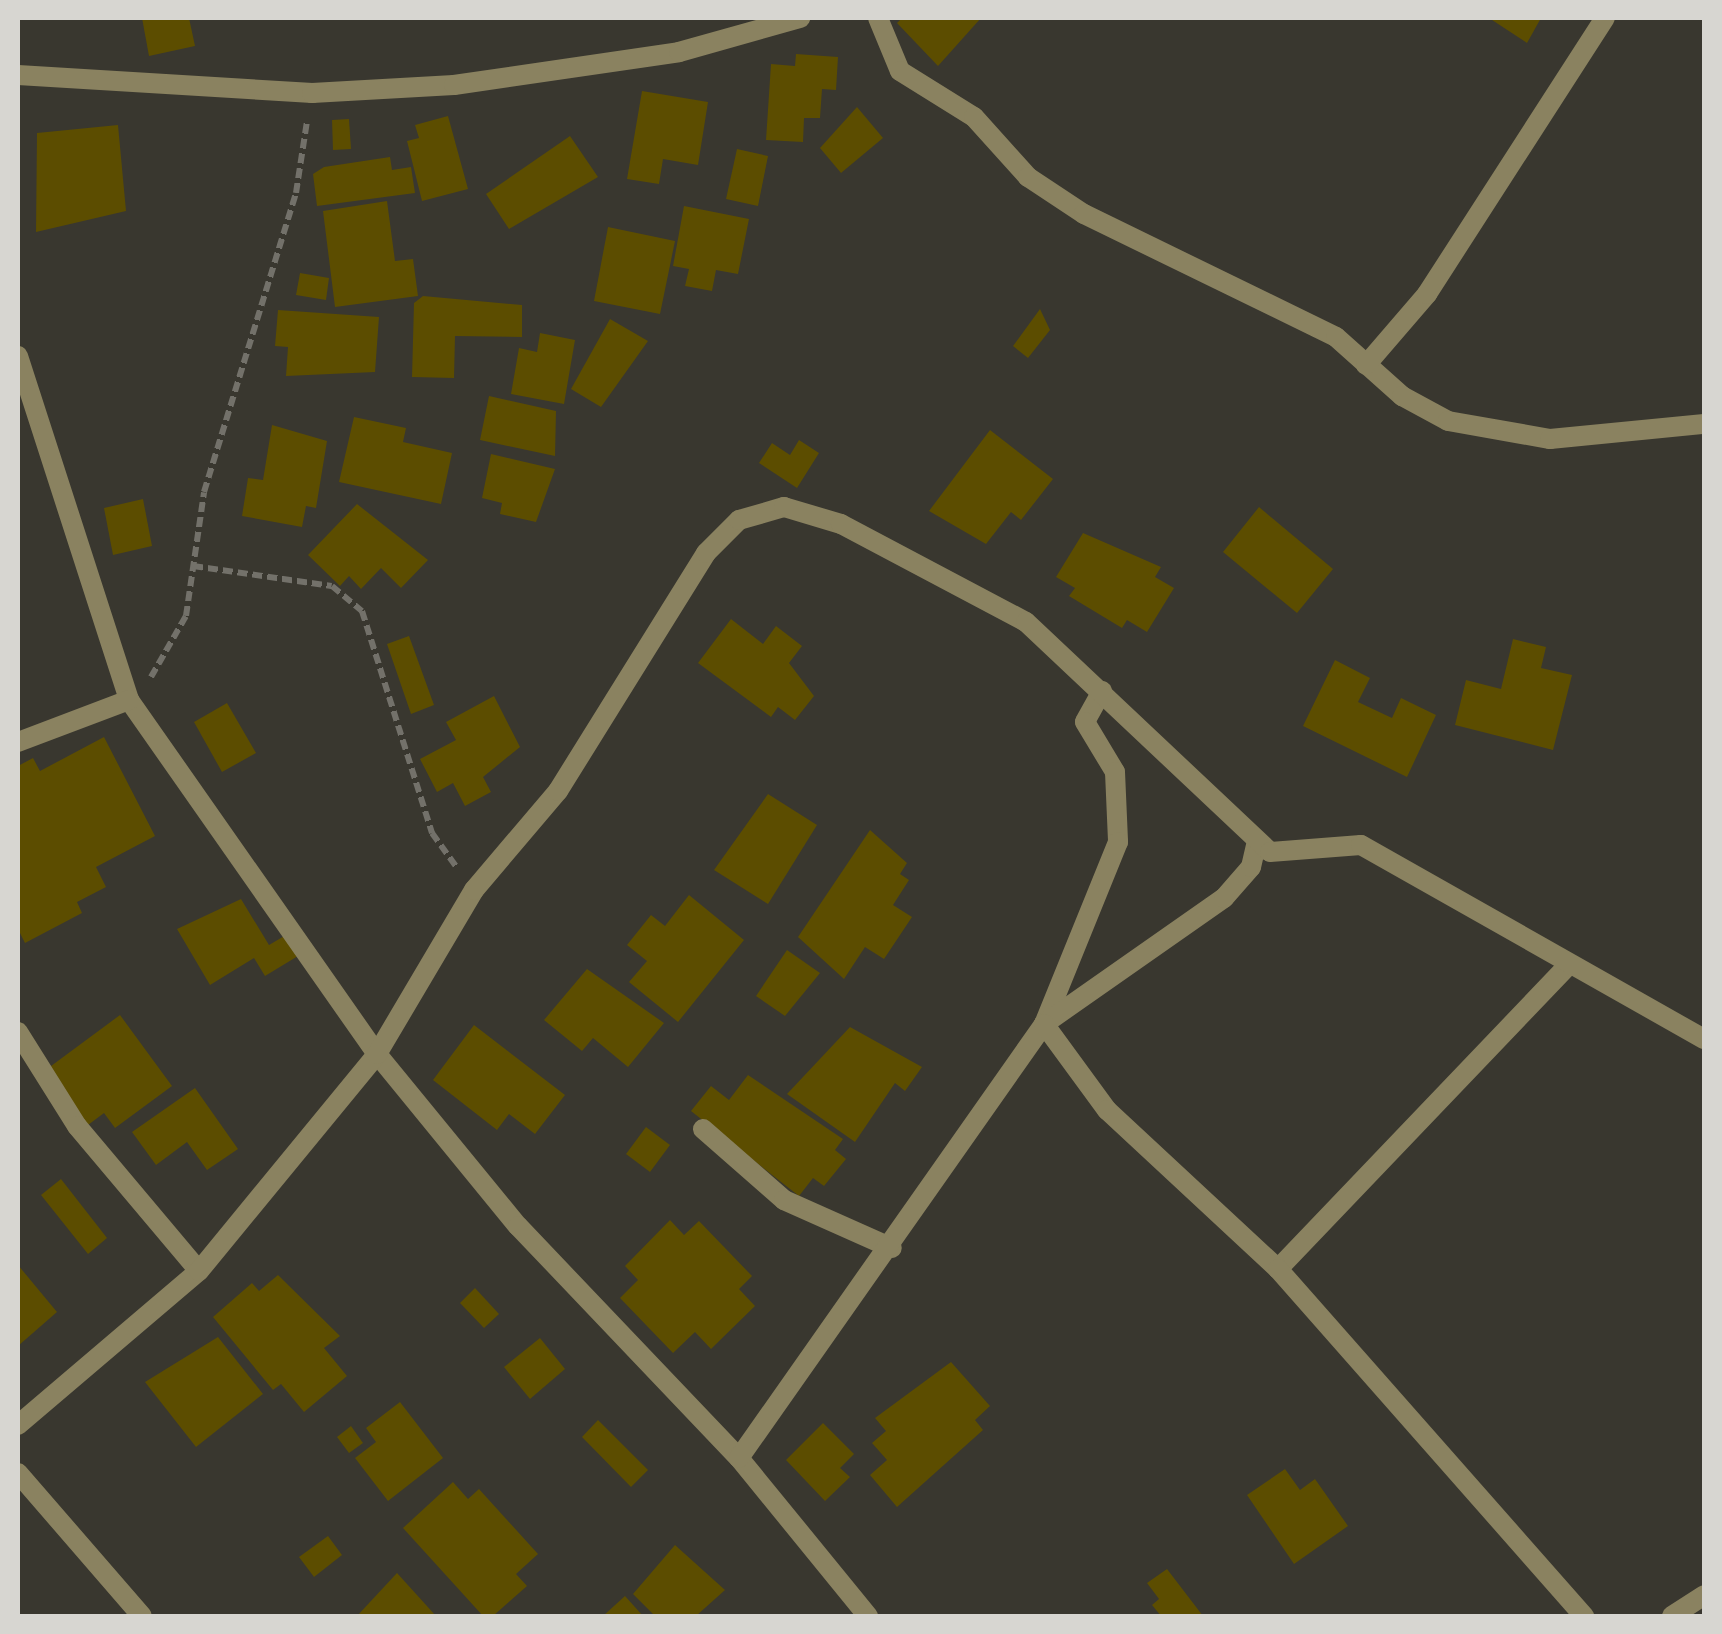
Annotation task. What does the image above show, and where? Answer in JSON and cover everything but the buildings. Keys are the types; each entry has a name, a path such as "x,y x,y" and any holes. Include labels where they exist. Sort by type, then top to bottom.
{"street":[{"path":"18,74 312,92 619,64 800,18"},
{"path":"878,18 900,71 974,116 1028,176 1084,214 1336,336 1366,365 1448,421 1496,436 1704,424"},
{"path":"1366,365 1427,294 1605,18"},
{"path":"18,356 129,700 378,1054 518,1226 739,1458 868,1616"},
{"path":"18,1425 199,1271 378,1054 474,890 558,791 706,552 739,520 784,508 840,524 1026,622 1257,841 1285,855 1360,844 1566,968 1704,1039"},
{"path":"739,1458 892,1248 1044,1024 1118,842 1116,772 1085,722 1102,691"},
{"path":"18,742 129,700"},
{"path":"1044,1024 1224,898 1251,867 1257,841"},
{"path":"1278,1269 1566,968"},
{"path":"1044,1024 1107,1110 1278,1269 1584,1616"},
{"path":"18,1032 77,1126 199,1271"},
{"path":"702,1129 784,1200 892,1248"},
{"path":"18,1473 142,1616"},
{"path":"1672,1616 1704,1596"}],"path":[{"path":"129,700 168,658 193,566 204,492 296,193 312,92"},
{"path":"193,566 332,586 362,611 432,833 474,890"}]}
